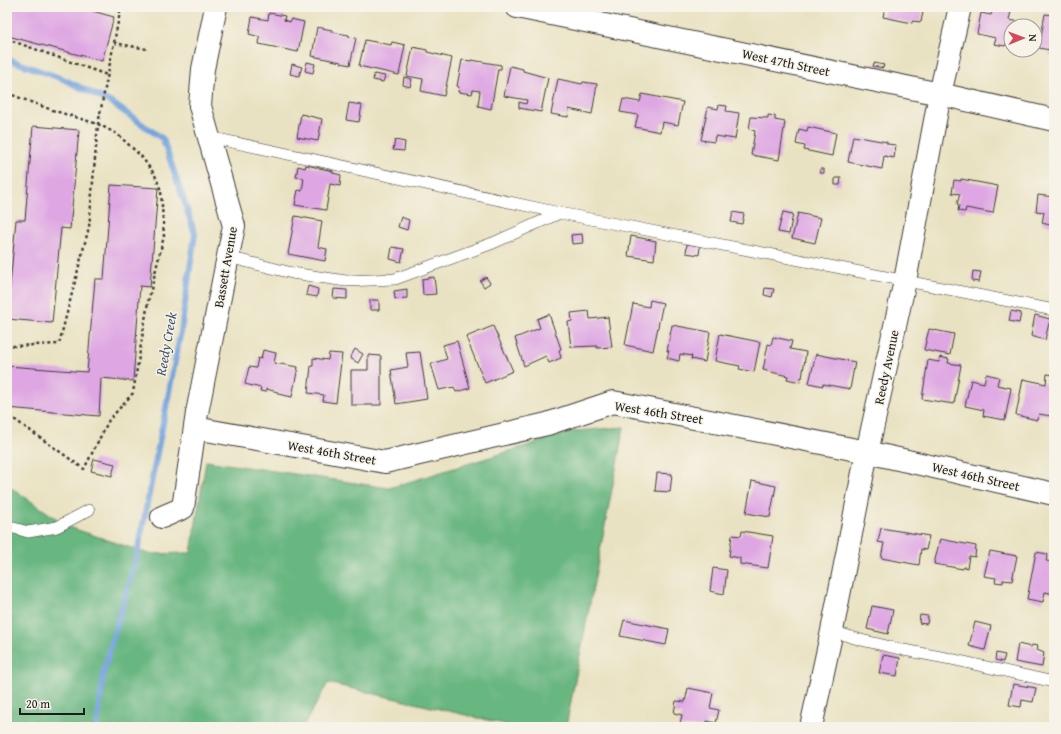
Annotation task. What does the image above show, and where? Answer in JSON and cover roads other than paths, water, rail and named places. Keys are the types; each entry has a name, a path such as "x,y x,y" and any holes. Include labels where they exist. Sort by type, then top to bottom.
{"street":[{"name":"Bassett Avenue","path":"162,517 183,508 195,428 234,226 200,106 203,69 216,7"},
{"name":"West 47th Street","path":"517,7 940,94 1054,120"},
{"name":"Reedy Avenue","path":"811,727 832,631 867,452 905,281 940,94 960,7"},
{"name":"West 46th Street","path":"195,428 385,462 547,424 613,402 867,452 1054,494"}],"lane":[{"path":"209,137 560,213 1054,310"},
{"path":"228,257 292,273 346,281 395,279 493,243 560,213"},
{"path":"7,526 28,532 57,527 89,510"},
{"path":"832,631 860,640 1054,682"}],"waterway":[{"name":"Reedy Creek","path":"7,59 63,79 112,103 163,139 195,234 181,331 137,555 104,669 97,727"}]}
